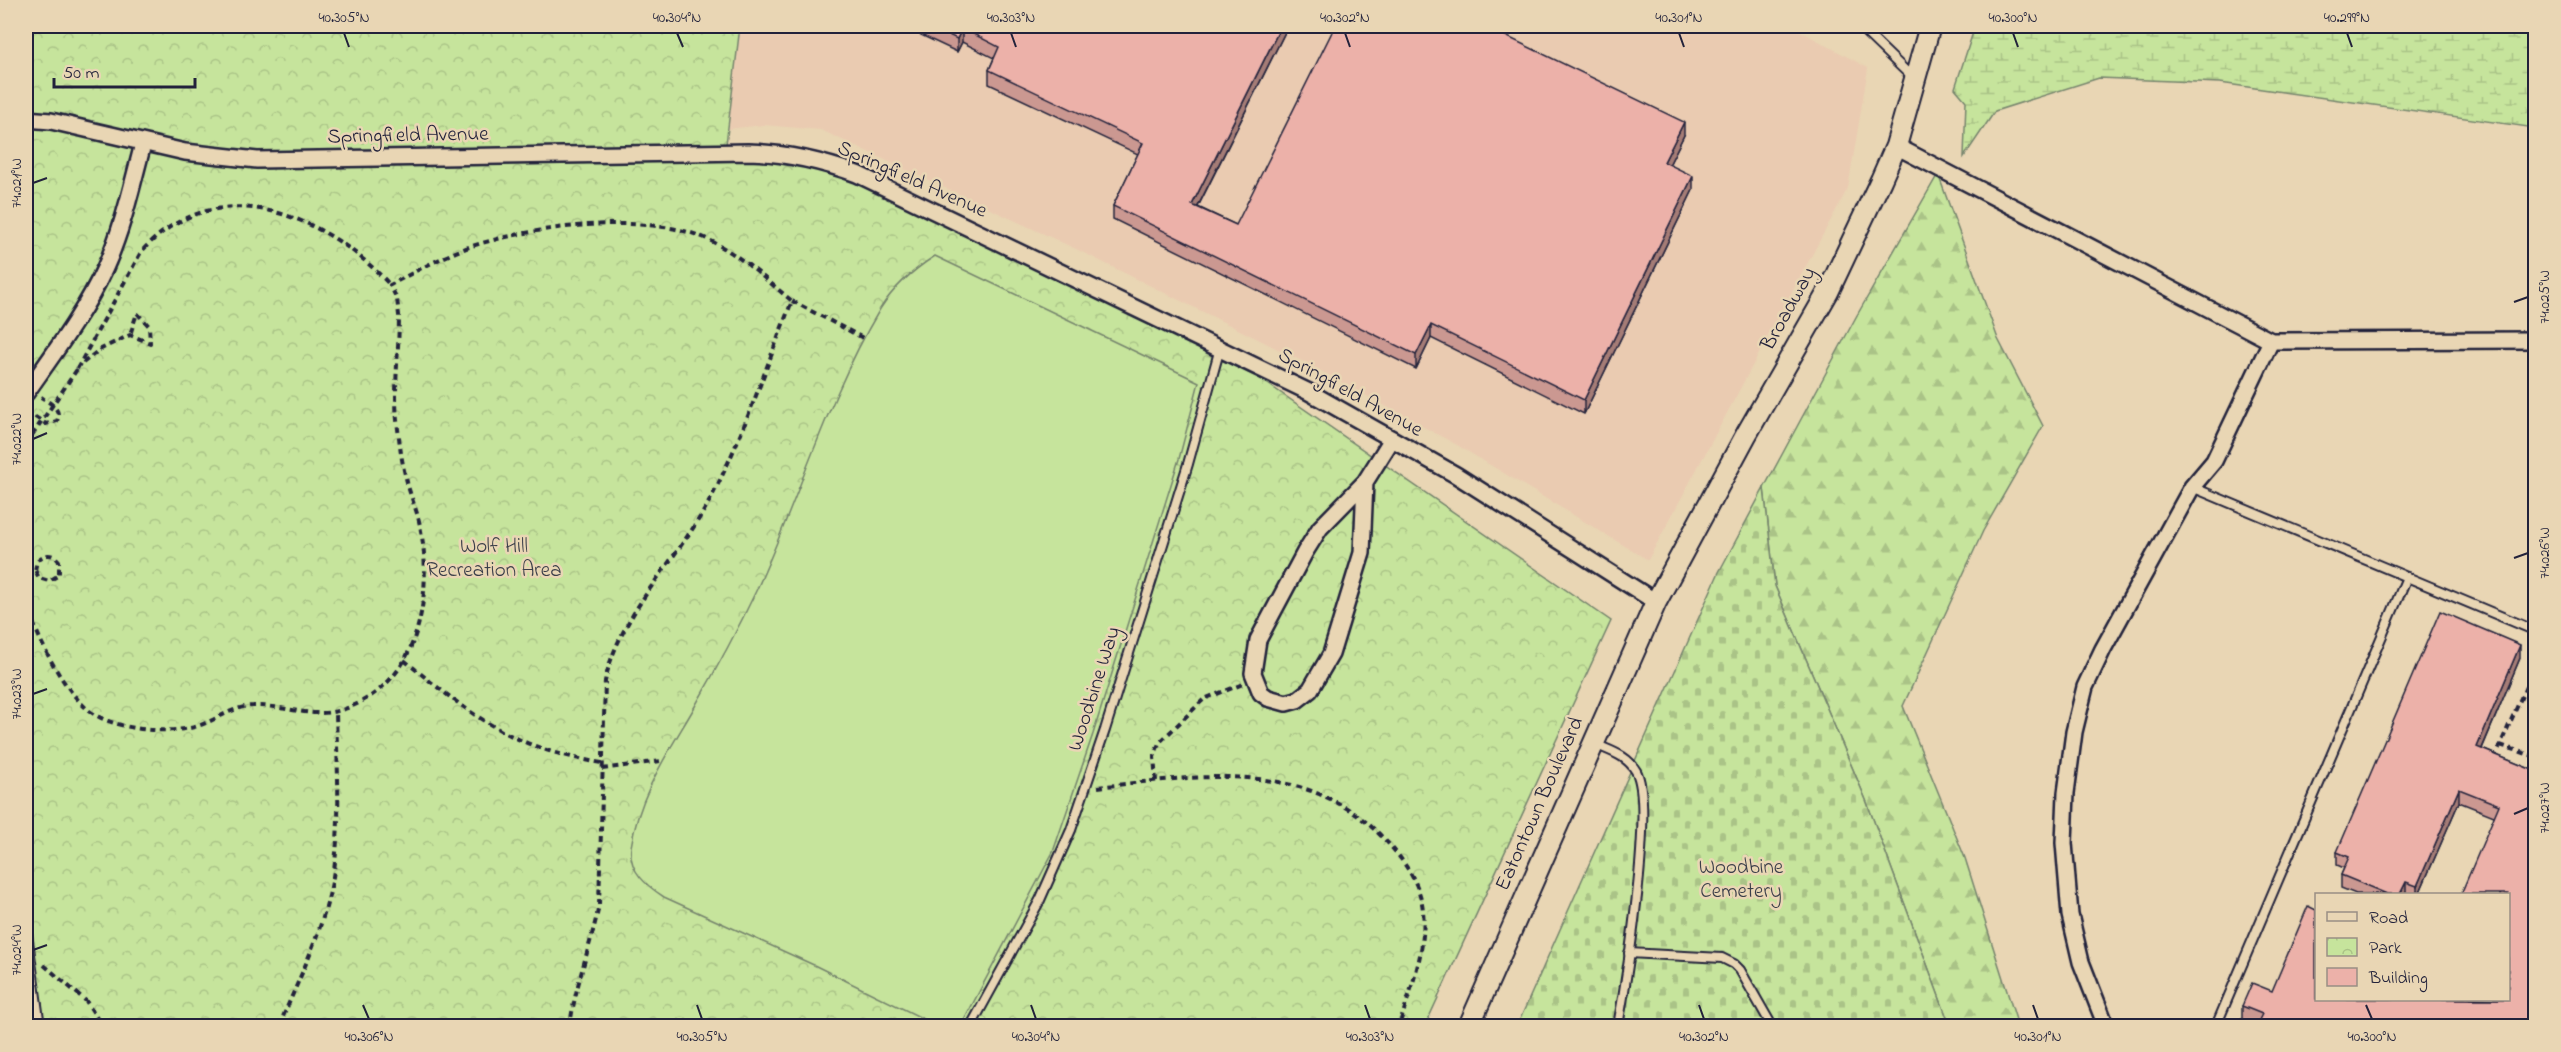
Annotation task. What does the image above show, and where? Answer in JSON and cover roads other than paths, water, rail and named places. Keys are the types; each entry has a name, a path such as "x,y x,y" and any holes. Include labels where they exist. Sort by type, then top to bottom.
{"street":[{"name":"Broadway","path":"1656,602 1746,435 1828,292 1896,146 1930,26"},
{"name":"Springfield Avenue","path":"26,119 51,121 185,152 257,160 748,152 795,156 828,164 857,174 1309,392 1505,506 1656,602"},
{"path":"27,391 105,269 126,210 144,144"},
{"path":"1896,146 2271,341 2535,340"},
{"path":"2106,1026 2081,962 2069,904 2065,835 2066,794 2074,732 2085,687 2103,649 2193,487 2214,461 2271,341"},
{"path":"1365,482 1362,553 1331,654 1310,690 1297,700 1286,703 1268,698 1261,693 1253,673 1257,640 1320,528 1365,482 1392,439"},
{"name":"Eatontown Boulevard","path":"1469,1026 1656,602"}],"lane":[{"path":"1859,26 1915,80"},
{"name":"Woodbine Way","path":"971,1026 1059,861 1085,789 1188,464 1220,348"},
{"path":"2193,487 2535,632"},
{"path":"2216,1026 2407,577"},
{"path":"1593,744 1627,759 1636,770 1642,787 1641,852 1618,1026"},
{"path":"26,926 40,1026"},
{"path":"1629,953 1722,958 1734,964 1740,970 1772,1026"}],"park label":[{"name":"Wolf Hill Recreation Area","path":"494,559"},
{"name":"Woodbine Cemetery","path":"1741,880"}]}
